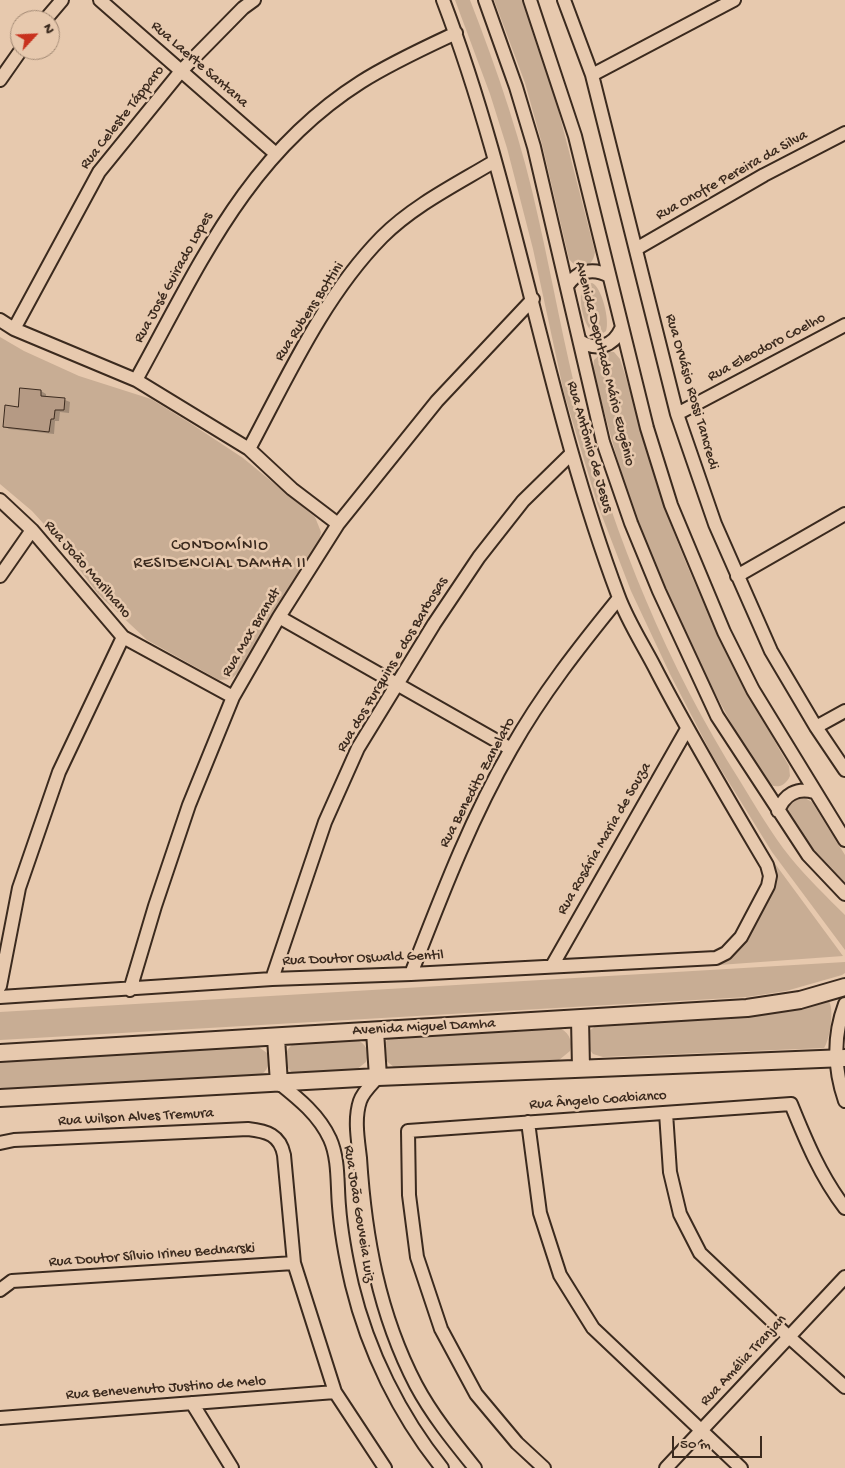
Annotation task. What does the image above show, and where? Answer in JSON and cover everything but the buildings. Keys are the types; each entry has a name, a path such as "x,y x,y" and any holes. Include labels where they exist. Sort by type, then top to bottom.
{"main road":[{"name":"Avenida Miguel Damha","path":"0,1053 276,1038 747,1008 800,1000 845,987"},
{"path":"580,1019 581,1068"},
{"path":"375,1031 378,1077"},
{"path":"276,1038 279,1083"},
{"path":"0,1098 378,1077 841,1058"}],"street":[{"path":"54,10 62,0"},
{"name":"Rua Laerte Santana","path":"100,0 276,154"},
{"name":"Rua Celeste Tápparo","path":"14,328 99,172 181,71 243,8 254,0"},
{"name":"Rua Antômio de Jesus","path":"443,0 479,99 533,299 571,454 619,598 686,728 767,865 770,876 765,893 742,937 726,953"},
{"name":"Avenida Deputado Mário Eugênio","path":"484,0 516,87 534,147 603,442 631,523 655,583 717,716 808,855 845,894"},
{"name":"Avenida Deputado Mário Eugênio","path":"530,0 575,136 621,329 647,428 671,505 724,632 753,690 845,840"},
{"name":"Rua Orvásio Rossi Tancredi","path":"564,0 592,75 677,414 715,524 771,652 816,727 845,770"},
{"path":"592,75 734,0"},
{"name":"Rua José Guirado Lopes","path":"136,380 201,257 248,187 276,154 306,125 359,83 390,64 456,33"},
{"path":"0,80 14,60"},
{"name":"Rua Onofre Pereira da Silva","path":"636,249 764,175 845,133"},
{"name":"Rua Rubens Bottini","path":"248,449 298,357 342,286 383,237 428,201 495,161"},
{"path":"567,286 575,276 586,272 598,272 609,276"},
{"name":"Rua Max Brandt","path":"130,990 155,906 189,805 233,697 279,617 338,524 437,401 533,299"},
{"path":"0,320 14,328 136,380 248,449 292,488 338,524"},
{"name":"Rua Eleodoro Coelho","path":"677,414 845,325"},
{"path":"580,341 591,346 603,346 614,340 621,329"},
{"name":"Rua dos Furquins e dos Barbosas","path":"272,979 325,822 358,748 399,685 434,624 479,557 523,501 571,454"},
{"name":"Rua João Marilhano","path":"0,500 32,530 123,636 233,697"},
{"path":"737,576 845,514"},
{"path":"0,576 32,530"},
{"name":"Rua Benedito Zanelato","path":"411,974 457,856 511,749 560,671 619,598"},
{"path":"279,617 511,749"},
{"path":"0,986 20,888 56,781 123,636"},
{"path":"816,727 845,711"},
{"name":"Rua Rosária Maria de Souza","path":"552,966 686,728"},
{"path":"765,792 777,792 788,788 802,771"},
{"path":"778,811 783,800 793,792 803,790 814,792"},
{"name":"Rua Doutor Oswald Gentil","path":"0,997 130,990 272,979 411,974 716,958 726,953"},
{"path":"845,1004 836,1039 841,1058 837,1078 845,1102"},
{"name":"Rua João Gouveia Luiz","path":"378,1077 362,1096 358,1119 366,1223 376,1277 385,1313 416,1386 452,1439 475,1468"},
{"name":"Rua João Gouveia Luiz","path":"279,1083 311,1111 330,1139 335,1157 341,1228 352,1284 363,1324 396,1400 415,1431 442,1468"},
{"name":"Rua Ângelo Coabianco","path":"544,1468 517,1443 476,1394 441,1329 417,1257 409,1195 408,1131 791,1104 805,1140 829,1187 845,1208"},
{"path":"666,1113 670,1172 680,1214 700,1252 789,1337 845,1387"},
{"path":"528,1122 540,1213 560,1275 593,1328 741,1468"},
{"name":"Rua Wilson Alves Tremura","path":"0,1143 14,1140 248,1129 273,1134 280,1141 284,1155 294,1262"},
{"path":"294,1262 335,1392 385,1468"},
{"name":"Rua Doutor Sílvio Irineu Bednarski","path":"0,1290 12,1282 294,1262"},
{"path":"0,1275 12,1282"},
{"name":"Rua Amélia Tranjan","path":"666,1468 845,1277"},
{"name":"Rua Benevenuto Justino de Melo","path":"0,1418 335,1392"},
{"path":"192,1403 232,1468"}],"shaded area":[{"path":"455,0 470,0 509,109 533,193 580,408 610,505 646,600 667,647 714,738 764,820 796,865 845,915 845,950 772,852 712,755 670,674 631,591 597,503 564,393 533,249 507,148 490,94"},
{"path":"494,0 522,0 550,78 595,252 589,265 577,266 569,259 542,144 525,83"},
{"path":"592,283 596,286 602,297 606,312 606,331 599,334 593,332 588,326 582,308 581,298 584,285"},
{"path":"0,337 24,351 79,376 151,399 243,458 315,517 321,532 319,542 243,669 231,679 219,680 147,640 98,594 52,533 32,511 0,484"},
{"path":"604,351 614,352 620,359 665,509 706,609 737,672 789,766 790,776 783,785 773,786 766,783 711,686 663,587 636,518 624,481 593,369 594,360"},
{"path":"803,797 812,802 845,855 845,885 813,852 787,812 787,807 793,798"},
{"path":"773,861 843,956 719,965 728,959 742,943 770,897 774,889"},
{"path":"845,962 845,973 842,975 786,991 747,997 0,1040 0,1012"},
{"path":"828,1000 831,1009 831,1023 824,1048 603,1057 593,1054 587,1046 589,1031 597,1025"},
{"path":"557,1027 567,1033 571,1043 570,1051 559,1060 395,1068 384,1059 383,1045 390,1037"},
{"path":"355,1039 364,1045 368,1054 366,1062 356,1070 296,1075 291,1072 286,1064 287,1051 294,1043"},
{"path":"256,1045 267,1053 269,1060 266,1070 258,1076 0,1091 0,1059"}],"district":[{"name":"CONDOMÍNIO RESIDENCIAL DAMHA II","path":"220,556"}]}
